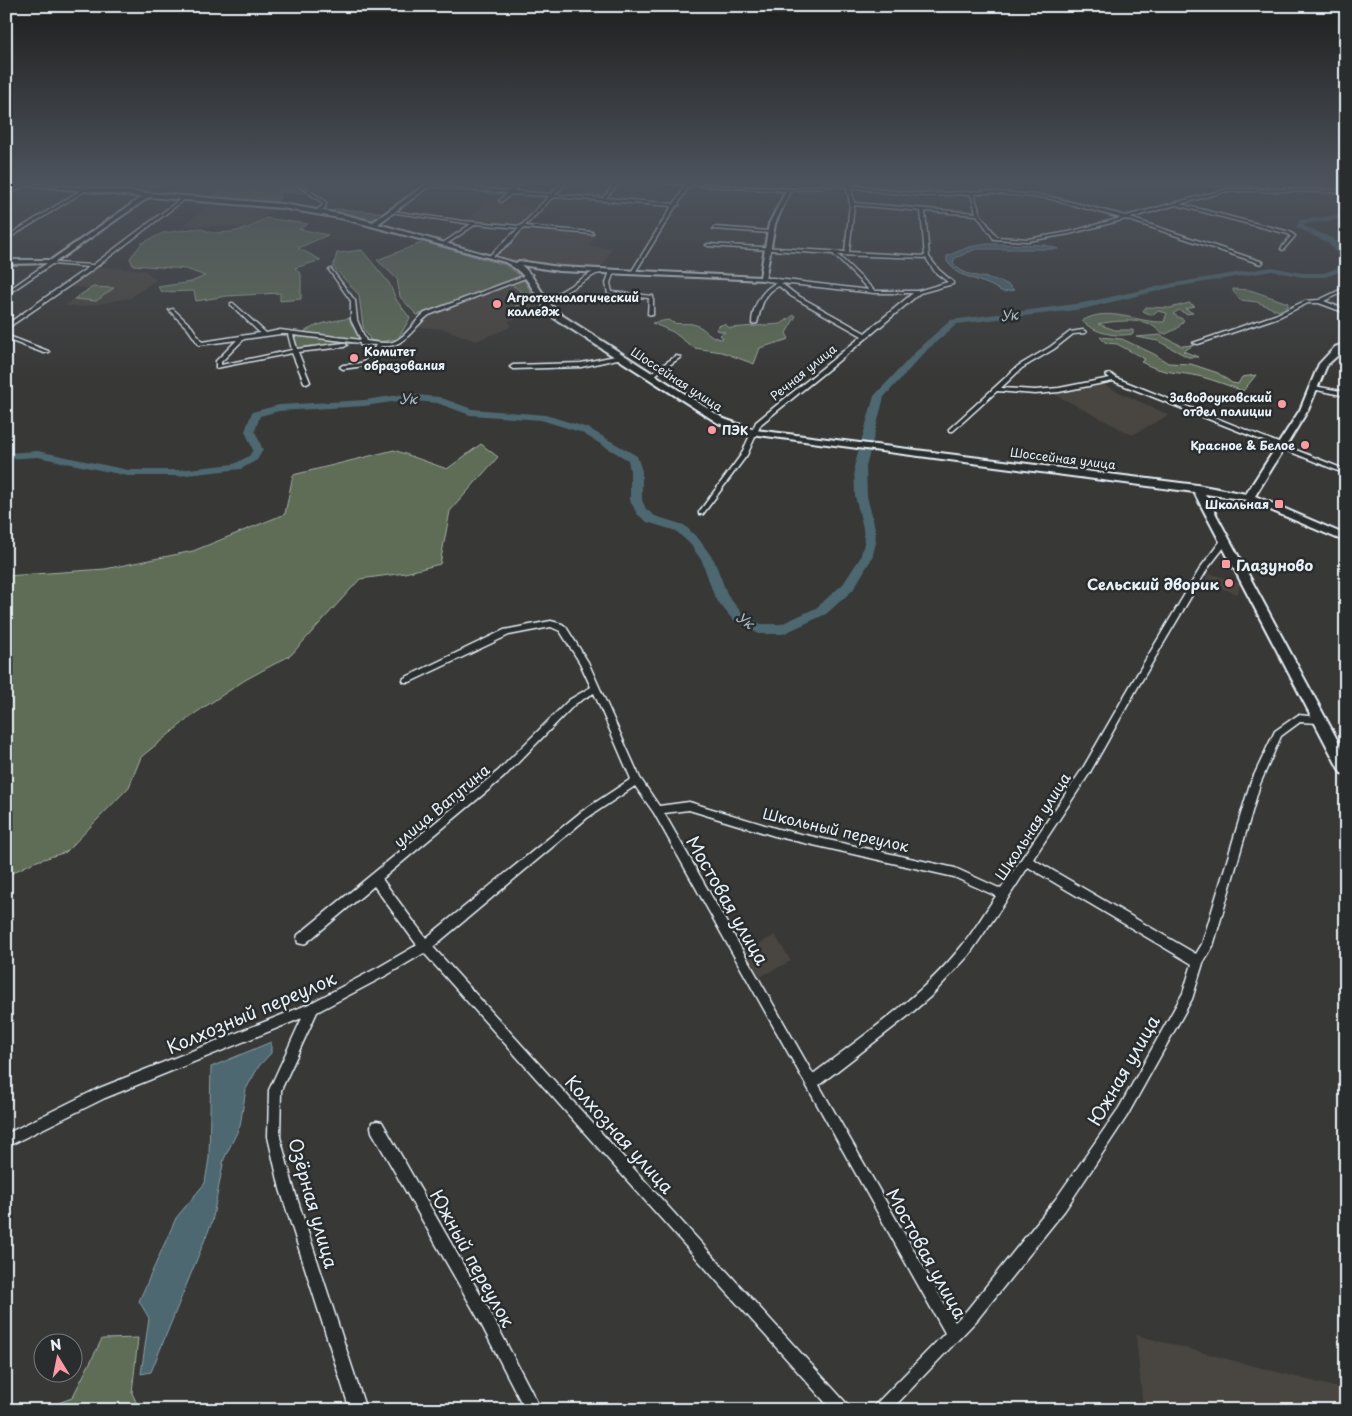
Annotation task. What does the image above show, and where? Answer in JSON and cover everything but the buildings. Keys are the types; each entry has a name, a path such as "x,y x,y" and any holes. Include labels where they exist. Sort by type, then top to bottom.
{"street":[{"path":"6,294 70,249"},
{"path":"6,328 115,249"},
{"name":"Шоссейная улица","path":"464,249 520,266 531,275 552,312 721,421 754,432 1197,488 1249,497 1346,539"},
{"path":"492,257 500,249"},
{"path":"634,272 649,249"},
{"path":"756,249 927,257 926,249"},
{"path":"1220,249 1261,263"},
{"path":"762,279 767,250"},
{"path":"834,254 874,292"},
{"name":"Речная улица","path":"701,513 744,455 758,423 918,292 951,283 927,257"},
{"path":"507,261 560,269 774,279 874,292 918,292"},
{"path":"6,262 52,262 55,264 92,266"},
{"path":"171,310 190,328 200,344 280,332 365,344 395,344 405,339 416,322 427,314 531,275 560,269"},
{"path":"331,270 353,301 354,320 365,344"},
{"path":"555,296 596,273 609,272"},
{"path":"609,272 608,283 610,293 651,297 651,314"},
{"path":"774,279 779,284 866,336"},
{"path":"754,323 764,293 768,288 779,284"},
{"path":"1196,343 1255,324 1307,302 1320,300 1346,288"},
{"path":"1320,300 1346,312"},
{"path":"233,304 264,334"},
{"path":"951,430 1020,367 1052,348 1072,333 1083,332"},
{"path":"290,334 294,351 307,382"},
{"path":"6,337 46,352"},
{"path":"243,338 218,362 218,367 316,347 365,344"},
{"path":"343,367 366,364 371,360 379,345"},
{"path":"1249,497 1281,447 1314,388 1323,364 1338,349 1346,345"},
{"path":"512,367 581,365 620,357"},
{"path":"650,376 678,357"},
{"path":"996,389 1034,392 1060,390 1111,377 1346,472"},
{"path":"1314,388 1346,394"},
{"path":"1197,488 1346,769"},
{"name":"Школьная улица","path":"812,1083 928,992 965,951 1086,771 1205,567 1225,541"},
{"name":"Мостовая улица","path":"407,680 507,632 551,624 563,629 584,662 594,689 636,780 657,810 953,1334"},
{"name":"улица Ватутина","path":"302,939 501,774 572,702 594,689"},
{"name":"Южная улица","path":"880,1410 972,1315 1060,1205 1123,1112 1188,995 1198,961 1207,946 1255,784 1270,748 1278,734 1298,718 1320,720"},
{"name":"Колхозный переулок","path":"6,1141 101,1093 313,1008 383,971 424,946 584,815 636,780"},
{"name":"Школьный переулок","path":"657,810 689,806 778,833 955,873 1004,895"},
{"path":"1027,861 1198,961"},
{"name":"Колхозная улица","path":"375,879 424,946 843,1410"},
{"name":"Озёрная улица","path":"313,1008 275,1090 274,1137 287,1189 358,1410"},
{"name":"Южный переулок","path":"377,1127 483,1313 534,1410"}],"shaded area":[{"path":"503,249 611,249 601,269 539,266 501,258 499,253"},
{"path":"97,267 144,270 156,280 130,298 80,307 65,305 88,288 69,287"},
{"name":"Агротехнологический колледж","path":"525,279 539,312 508,321 511,325 508,328 476,341 444,329 417,327 428,316"},
{"path":"1100,383 1169,415 1132,435 1052,393"},
{"path":"1208,573 1240,583 1238,594 1205,583"},
{"path":"775,935 791,961 760,977 745,952"},
{"path":"1136,1335 1346,1390 1346,1410 1143,1410"}],"green space":[{"path":"137,249 300,249 321,260 295,268 301,274 301,299 280,301 280,293 227,296 196,301 194,291 162,292 158,287 191,282 205,276 186,269 133,265 130,258"},
{"path":"406,249 449,249 505,265 523,277 417,315 400,297 397,279 377,260"},
{"path":"362,250 389,283 397,301 410,318 398,339 372,343 363,327 359,295 333,267 337,253"},
{"path":"524,280 536,300 516,306 512,299 525,294 511,284"},
{"path":"93,287 114,288 96,301 74,299"},
{"path":"1233,289 1250,290 1288,303 1288,306 1279,311 1257,302 1240,300"},
{"path":"1189,303 1195,306 1185,309 1193,313 1186,314 1179,310 1173,314 1184,320 1178,328 1166,334 1144,322 1117,321 1098,324 1115,330 1133,330 1133,334 1106,334 1093,329 1082,321 1092,316 1112,315 1164,322 1167,313 1157,311 1152,315 1143,311 1146,307 1170,308"},
{"path":"794,315 796,316 786,333 789,339 760,348 754,364 722,352 694,348 673,332 652,323 668,320 675,323 692,324 721,339 723,338 720,335 725,332 716,330 718,326 724,324 730,328 781,324"},
{"path":"351,318 353,326 361,339 358,341 301,334 331,321"},
{"path":"1160,335 1182,346 1194,345 1183,351 1198,357 1188,357 1158,341 1136,337"},
{"path":"298,336 354,343 295,350 293,338"},
{"path":"1100,337 1122,339 1154,354 1168,363 1191,364 1218,373 1232,383 1238,384 1242,377 1256,375 1243,391 1202,377 1165,371 1150,366 1141,362 1145,359 1117,344 1106,343"},
{"path":"481,444 498,457 450,511 440,564 405,573 360,579 291,655 245,680 194,714 141,757 129,787 66,852 34,862 6,876 6,576 105,569 193,551 285,514 293,475 394,450 447,469"},
{"path":"138,1338 132,1393 140,1410 48,1410 50,1406 72,1398 79,1384 82,1384 82,1378 102,1339"}],"water":[{"path":"964,249 976,249 955,258 953,263 966,273 1000,281 1014,290 1003,292 958,273 947,262 947,256"},
{"path":"271,1042 271,1053 259,1066 246,1089 240,1126 224,1159 212,1222 151,1372 141,1374 149,1318 139,1301 176,1218 205,1183 209,1158 211,1067"}],"waterway":[{"name":"Ук","path":"6,456 38,454 128,473 178,473 237,467 253,458 258,450 250,431 256,414 279,408 365,403 405,397 439,400 470,412 542,417 584,430 633,458 636,471 636,500 641,511 651,519 680,528 694,541 708,560 722,598 737,616 759,629 783,629 821,611 848,587 866,558 870,543 869,528 861,496 860,467 879,396 925,347 954,322 1083,306 1174,285 1272,269 1302,275 1325,275 1341,269 1343,256 1337,249"}],"place":[{"name":"Агротехнологический колледж","path":"497,304"},
{"name":"Комитет образования","path":"354,358"},
{"name":"Заводоуковский отдел полиции","path":"1282,404"},
{"name":"ПЭК","path":"712,430"},
{"name":"Красное & Белое","path":"1305,445"},
{"name":"Школьная","path":"1279,504"},
{"name":"Глазуново","path":"1226,564"},
{"name":"Сельский дворик","path":"1229,583"}]}
